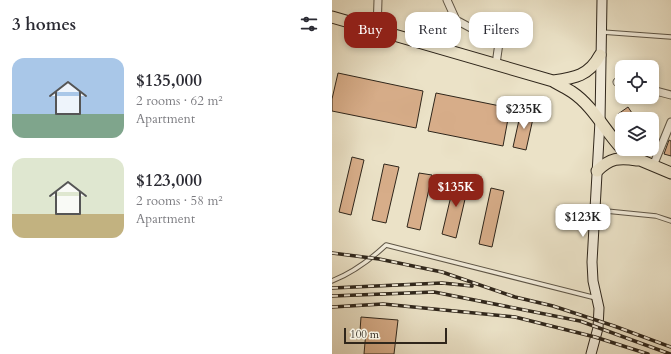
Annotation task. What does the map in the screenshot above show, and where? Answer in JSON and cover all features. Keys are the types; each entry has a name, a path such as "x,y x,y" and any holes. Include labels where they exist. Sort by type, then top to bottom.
{"main road":[{"path":"591,354 598,328 600,308 593,281 592,262 600,121 600,32 602,0"},
{"path":"332,17 344,21"},
{"path":"397,37 553,81 573,92 590,108 615,141"},
{"path":"553,81 583,74 596,64 600,55"},
{"path":"633,156 671,173"},
{"path":"597,171 610,160 625,158 640,160"}],"street":[{"path":"378,0 378,12"},
{"path":"447,0 456,20 499,43 496,64"},
{"path":"659,92 671,95"},
{"path":"653,166 670,125"}],"lane":[{"path":"600,32 671,37"},
{"path":"595,210 656,216 671,221"},
{"path":"332,281 347,276 386,245 597,298"}],"building":[{"path":"338,73 423,91 416,128 332,111 332,99"},
{"path":"436,93 510,108 503,146 428,131"},
{"path":"628,107 631,112 621,112"},
{"path":"521,111 534,114 526,150 513,147"},
{"path":"669,140 671,141 671,156 664,154"},
{"path":"352,157 364,160 351,215 339,212"},
{"path":"384,164 399,167 386,223 372,220"},
{"path":"419,173 432,175 420,230 407,227"},
{"path":"455,179 469,182 456,238 442,234"},
{"path":"491,188 504,191 492,247 479,244"},
{"path":"361,317 398,320 394,354 364,354 366,331 360,331"}],"railway":[{"path":"332,253 379,259 442,272 515,297 553,306 671,347"},
{"path":"332,288 442,283 472,286"},
{"path":"332,296 434,292 580,321 670,354"},
{"path":"332,307 383,304 515,317 595,337 648,354"}]}
